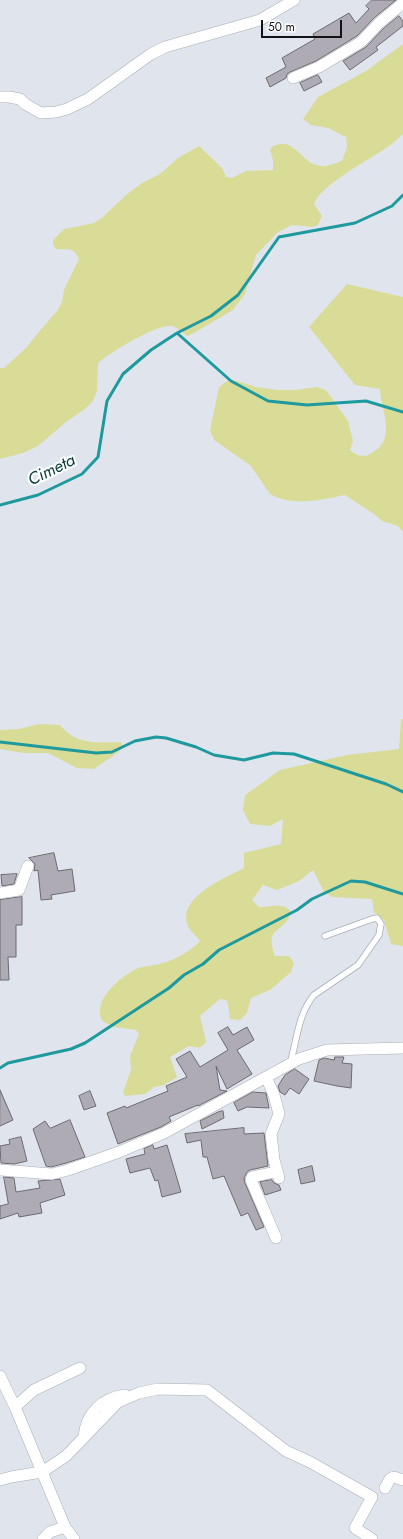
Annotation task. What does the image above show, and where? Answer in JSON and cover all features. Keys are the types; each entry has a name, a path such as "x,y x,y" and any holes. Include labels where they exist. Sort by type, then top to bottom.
{"street":[{"path":"0,97 20,99 25,104 41,113 56,112 67,109 88,99 151,54 166,47 260,20 294,0"},
{"path":"293,78 319,67 360,42 403,3"},
{"path":"0,894 19,890 28,866"},
{"path":"0,1170 52,1174 119,1152 164,1133 310,1054 327,1050 403,1049"},
{"path":"266,1077 274,1095 279,1114 271,1134 278,1174 275,1172 252,1177 251,1180 276,1238"},
{"path":"15,1407 34,1390 80,1368"},
{"path":"0,1376 15,1407 65,1527 74,1539"},
{"path":"0,1480 42,1472 66,1456 118,1402 139,1393 158,1389 207,1390 286,1452 310,1462 372,1497 355,1528 372,1539"},
{"path":"385,1488 390,1480 394,1478 403,1480"},
{"path":"43,1539 50,1532 65,1527"}],"lane":[{"path":"290,1064 300,1018 309,1000 358,965 379,935 381,924 377,918 372,919 325,936"}],"green space":[{"path":"403,44 403,134 391,145 336,181 318,197 314,204 322,216 318,225 313,227 292,225 278,232 256,255 245,294 233,310 187,336 171,326 144,334 104,358 98,363 97,391 93,401 85,409 66,422 38,446 23,453 0,459 0,368 4,368 27,347 57,311 62,302 64,290 79,259 72,250 56,249 53,245 53,240 64,229 94,223 142,183 160,174 178,158 199,146 222,168 226,177 232,178 246,171 273,170 273,160 270,150 273,146 281,144 290,145 315,165 326,166 342,161 347,147 346,137 328,128 311,125 303,119 318,97 366,71"},
{"path":"347,284 403,297 403,532 398,526 382,521 345,495 317,500 298,501 279,498 270,494 251,466 214,440 210,430 219,387 227,381 237,381 256,387 277,390 295,390 317,387 326,390 348,421 353,441 350,450 357,455 365,456 379,448 384,441 386,433 385,416 380,389 355,385 309,327"},
{"path":"401,719 403,719 403,946 391,944 384,920 374,912 372,899 332,897 324,892 313,870 299,881 277,890 263,885 252,900 259,907 281,906 285,907 291,912 284,924 273,934 272,946 275,956 289,956 294,963 291,972 270,990 251,998 247,1013 240,1020 230,1019 226,1000 220,999 200,1016 206,1042 199,1047 189,1046 170,1057 177,1077 164,1085 154,1087 145,1094 125,1096 123,1092 131,1070 130,1056 139,1034 136,1030 114,1027 102,1021 100,1015 101,1003 108,991 119,980 131,972 146,966 173,960 197,944 200,941 190,930 187,923 187,913 190,904 206,889 244,868 244,853 281,844 283,819 270,826 250,824 243,810 245,795 280,770 347,755 399,749"},
{"path":"39,724 60,725 73,737 80,740 96,742 121,742 123,747 120,751 94,769 77,768 48,753 23,753 0,749 0,730 19,729"}],"building":[{"path":"372,0 396,0 374,18 357,36 316,61 290,72 287,74 286,78 270,87 266,78 286,67 282,58 315,39 313,34 349,13 356,23 369,9 366,6"},
{"path":"399,16 403,21 403,26 376,47 378,50 350,70 343,61 366,47 384,28"},
{"path":"318,75 322,82 304,91 300,83"},
{"path":"54,853 58,871 72,869 75,891 51,895 52,899 41,900 38,870 34,871 35,864 29,858"},
{"path":"17,874 14,884 2,886 1,875"},
{"path":"22,897 22,925 16,925 16,957 8,957 9,980 0,980 0,900"},
{"path":"228,1027 233,1035 247,1027 254,1040 237,1050 252,1074 227,1089 216,1066 220,1090 227,1091 198,1106 169,1117 171,1121 161,1127 118,1144 107,1113 125,1106 126,1108 168,1091 166,1086 187,1077 176,1059 190,1051 200,1067 228,1050 218,1033"},
{"path":"335,1057 344,1057 342,1063 352,1064 351,1088 314,1081 319,1060 324,1058 334,1060"},
{"path":"295,1069 309,1079 299,1094 290,1088 285,1095 280,1092 278,1086 285,1075"},
{"path":"0,1090 13,1120 0,1126"},
{"path":"90,1091 96,1106 84,1110 79,1096"},
{"path":"253,1092 266,1093 269,1108 247,1107 238,1111 234,1103"},
{"path":"223,1111 224,1118 202,1129 200,1121"},
{"path":"70,1120 85,1157 51,1167 46,1166 33,1129 45,1121 50,1128"},
{"path":"244,1128 244,1134 264,1133 268,1166 250,1170 244,1178 264,1227 256,1230 248,1213 241,1216 224,1176 213,1179 207,1157 203,1157 201,1140 187,1143 185,1134"},
{"path":"21,1137 27,1161 14,1164 1,1163 0,1146 10,1144 9,1140"},
{"path":"153,1145 154,1149 167,1145 181,1192 162,1197 158,1180 155,1181 150,1168 130,1173 126,1159 145,1154 144,1149"},
{"path":"312,1166 315,1181 301,1184 298,1170"},
{"path":"4,1177 14,1178 16,1192 40,1188 38,1181 60,1179 65,1195 40,1203 42,1213 19,1217 18,1213 0,1219 0,1206 8,1204"},
{"path":"272,1180 274,1183 279,1185 281,1190 265,1195 260,1182"}],"waterway":[{"name":"Cimeta","path":"0,505 38,495 82,474 98,457 107,401 123,374 151,350 177,333 211,316 238,295 279,237 355,223 392,206 403,195"},
{"path":"177,333 231,381 268,401 307,405 366,401 403,412"},
{"path":"0,742 96,753 112,752 135,741 156,737 166,738 196,747 214,755 244,760 273,753 294,754 386,784 403,792"},
{"path":"0,1068 8,1063 71,1049 85,1043 169,988 184,975 203,964 219,950 297,910 312,899 351,881 365,882 403,894"}]}
